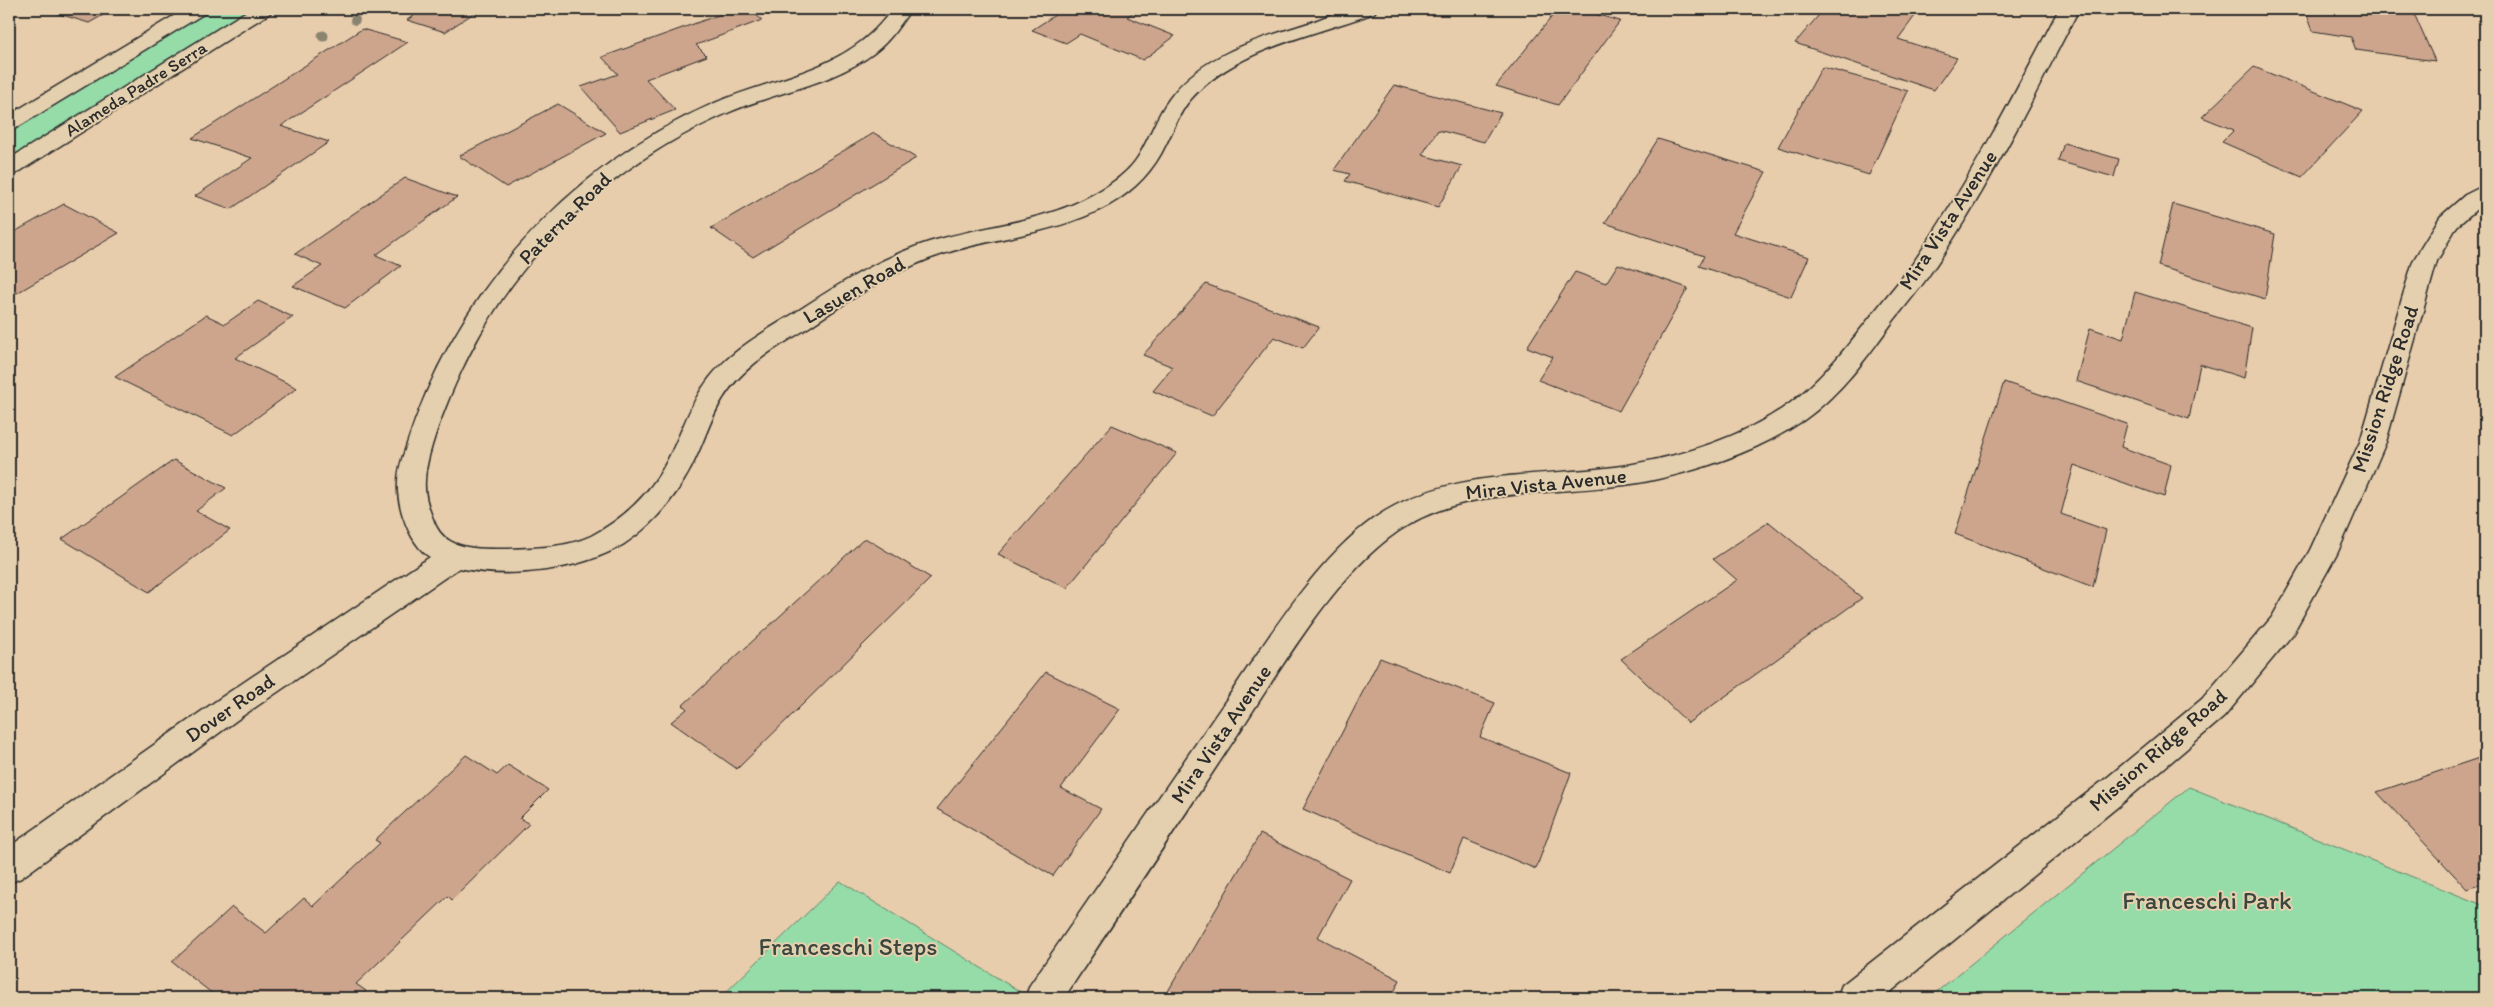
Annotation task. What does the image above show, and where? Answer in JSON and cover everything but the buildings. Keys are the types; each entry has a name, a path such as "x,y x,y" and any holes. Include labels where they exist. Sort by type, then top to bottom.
{"street":[{"name":"Alameda Padre Serra","path":"9,124 198,9"},
{"name":"Alameda Padre Serra","path":"9,168 263,9"},
{"name":"Paterna Road","path":"456,555 435,547 422,528 411,484 422,435 456,356 501,285 539,238 592,185 632,156 676,129 723,107 842,63 877,40 889,28 901,9"},
{"name":"Lasuen Road","path":"456,555 483,561 552,559 585,550 615,537 644,513 673,476 691,440 697,418 709,397 726,376 746,357 860,281 912,256 939,246 1053,221 1104,198 1136,174 1149,158 1169,112 1188,88 1216,67 1248,50 1367,9"},
{"name":"Mira Vista Avenue","path":"1043,998 1281,644 1322,590 1361,545 1396,518 1422,504 1453,494 1625,476 1675,466 1721,452 1781,422 1816,396 1861,348 1920,270 1996,145 2069,9"},
{"name":"Mission Ridge Road","path":"1855,998 2113,792 2213,708 2282,626 2323,554 2372,442 2425,261 2448,222 2481,200"},
{"name":"Dover Road","path":"9,867 127,780 343,629 456,555"}],"green space":[{"path":"209,9 252,9 9,160 9,132"},
{"name":"Franceschi Park","path":"2189,787 2485,906 2485,998 1929,998"},
{"name":"Franceschi Steps","path":"840,881 1030,998 720,998"}]}
